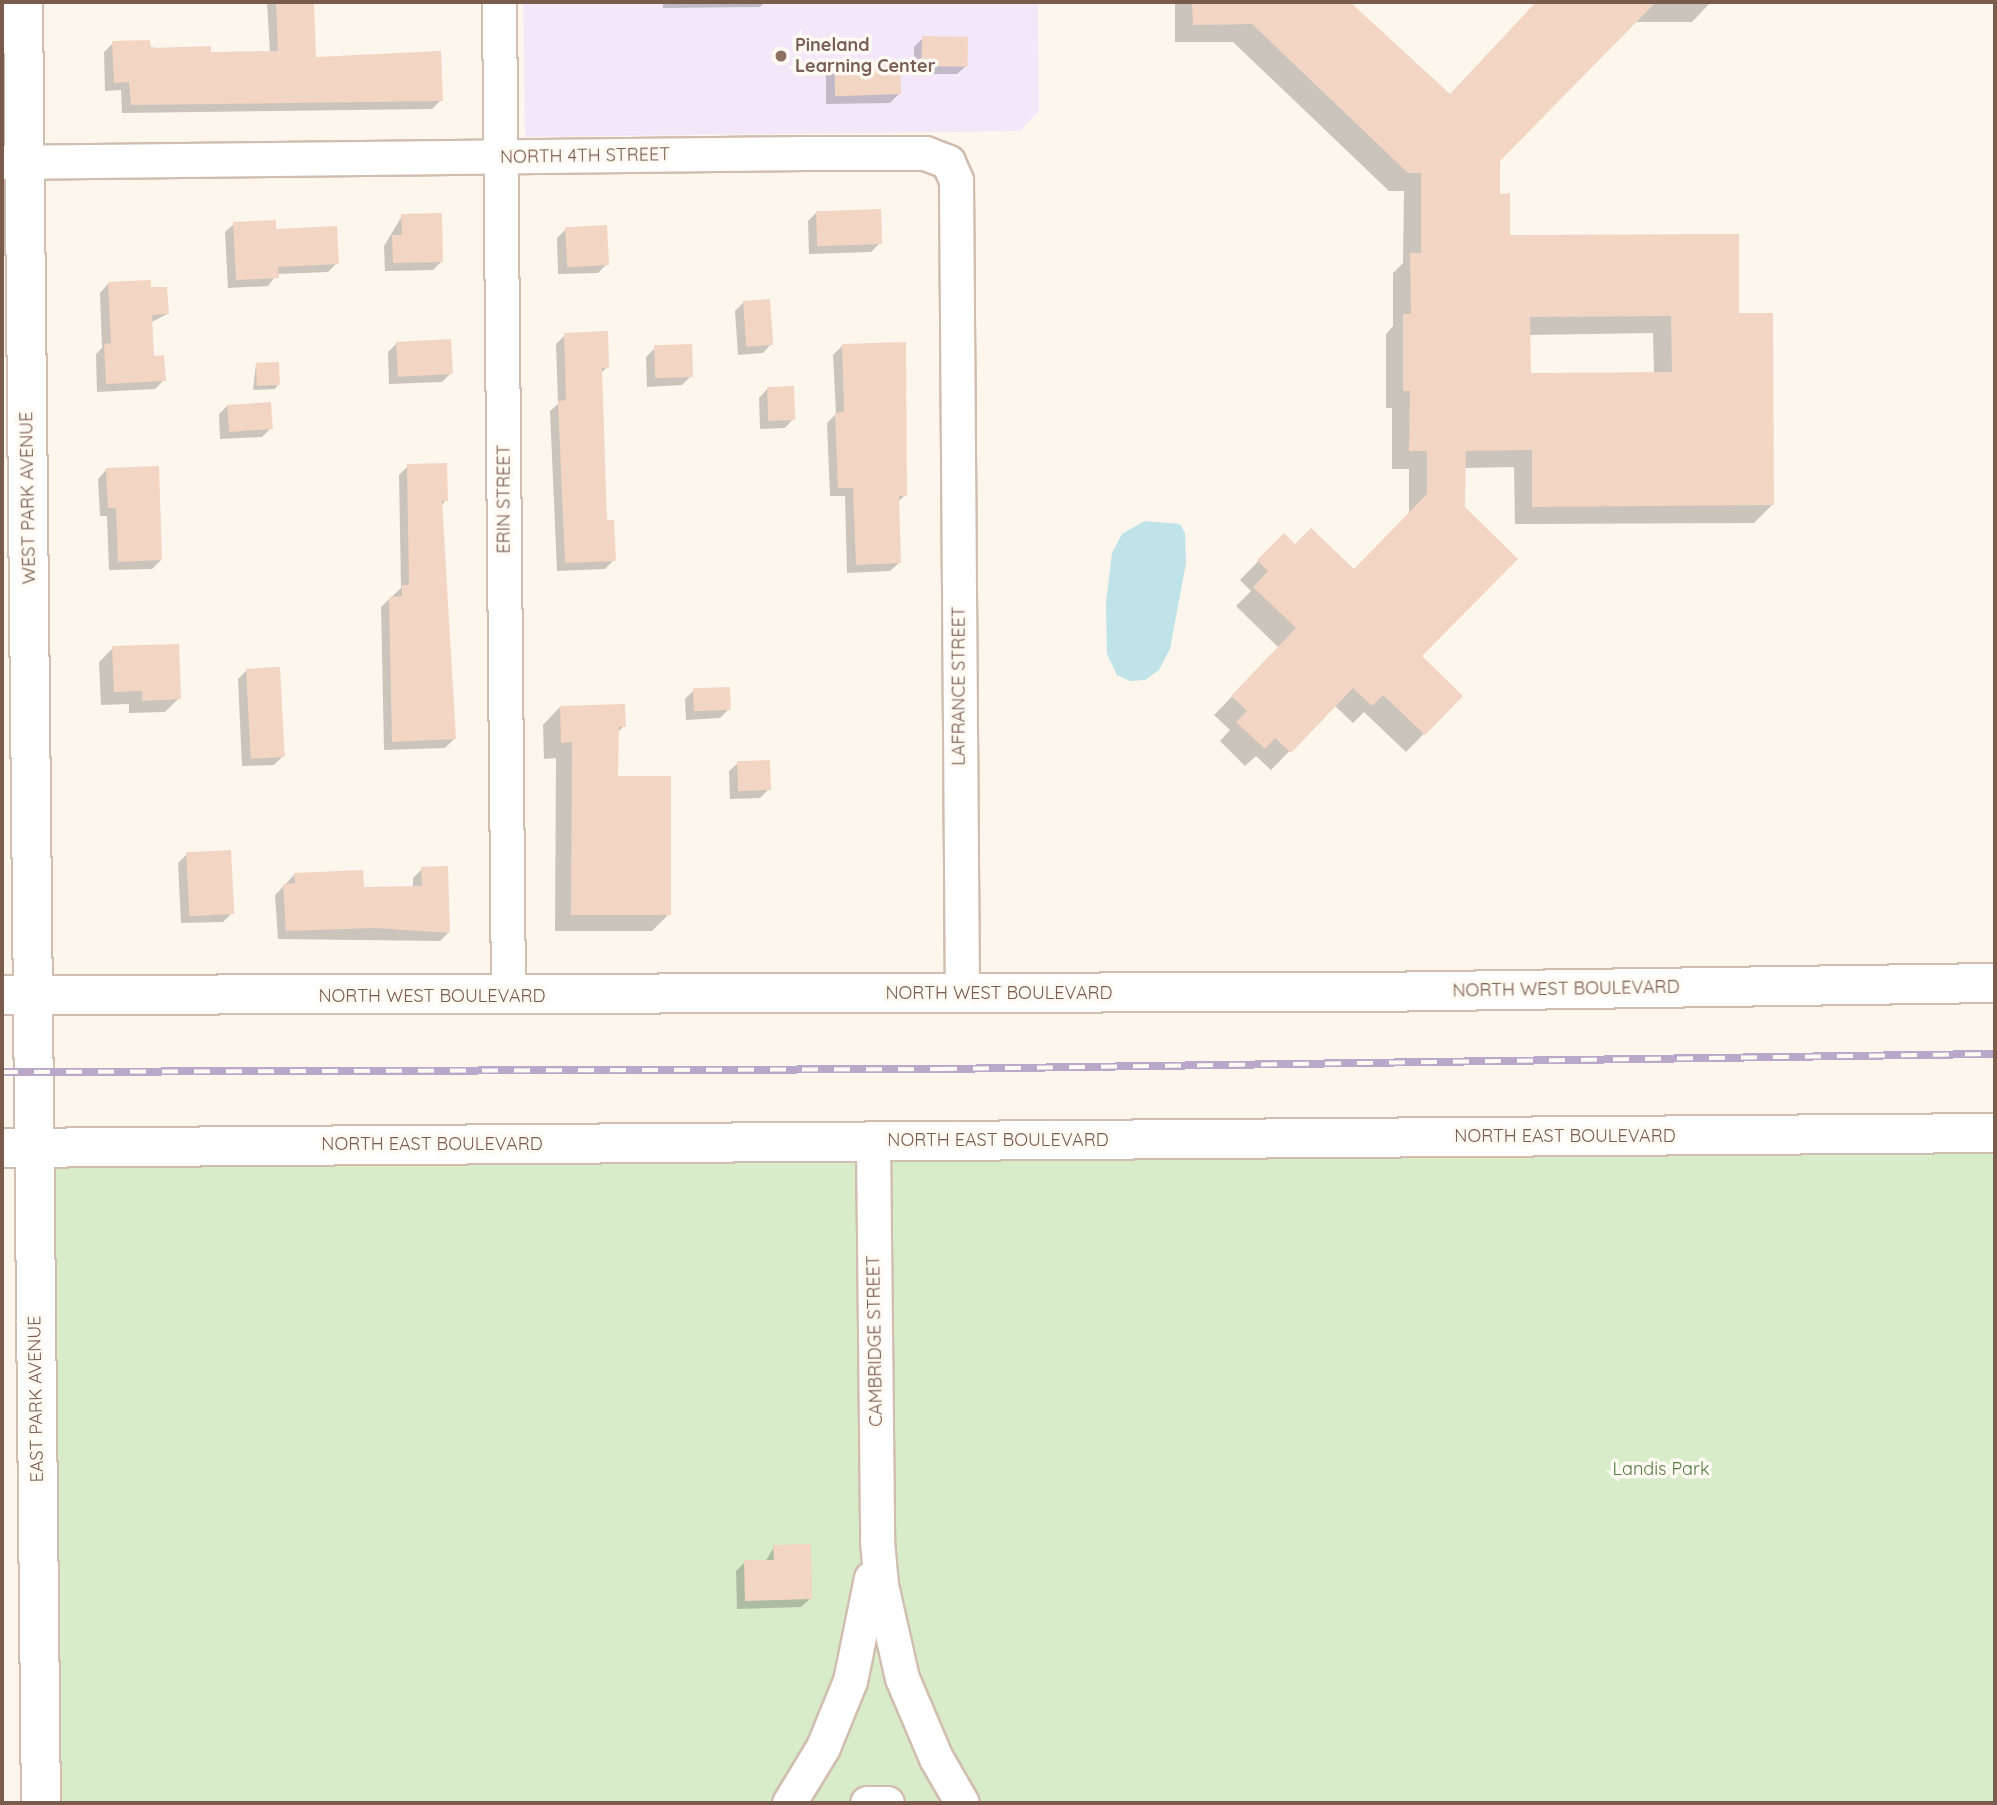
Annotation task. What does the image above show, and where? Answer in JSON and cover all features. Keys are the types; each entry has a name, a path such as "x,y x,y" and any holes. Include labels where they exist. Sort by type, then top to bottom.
{"main road":[{"name":"WEST PARK AVENUE","path":"17,995 13,162 23,2"},
{"name":"NORTH WEST BOULEVARD","path":"17,995 508,996 1995,983"},
{"name":"EAST PARK AVENUE","path":"17,995 17,1147 41,1803"},
{"name":"NORTH EAST BOULEVARD","path":"17,1147 1995,1133"}],"street":[{"name":"ERIN STREET","path":"499,2 508,996"},
{"name":"NORTH 4TH STREET","path":"13,162 805,153 938,156 948,162 956,180 957,379"},
{"name":"LAFRANCE STREET","path":"957,379 962,993"},
{"name":"CAMBRIDGE STREET","path":"873,1141 877,1541 888,1627 902,1678 936,1758 962,1803"},
{"name":"CAMBRIDGE STREET","path":"789,1803 823,1747 850,1681 877,1541"},
{"path":"867,1803 887,1803"}],"shaded area":[{"name":"Pineland Learning Center","path":"523,2 1038,2 1039,111 1020,131 525,137"}],"green space":[{"name":"Landis Park","path":"33,1133 1995,1133 1995,1803 33,1803"}],"water":[{"path":"1144,521 1180,524 1185,533 1186,563 1170,649 1159,670 1145,680 1130,681 1117,675 1107,654 1106,602 1112,553 1122,534"}],"building":[{"path":"276,2 314,2 316,57 441,51 443,101 131,105 129,82 114,83 112,41 150,40 151,48 211,46 211,52 278,51"},
{"path":"1192,2 1350,2 1450,94 1536,2 1656,2 1500,161 1500,194 1510,193 1510,235 1739,234 1739,313 1773,313 1774,505 1532,507 1532,450 1466,451 1465,507 1518,559 1422,656 1463,696 1425,735 1383,695 1372,706 1353,688 1291,753 1275,738 1265,749 1236,722 1247,711 1231,696 1296,628 1253,587 1268,571 1257,560 1284,533 1295,544 1311,528 1354,569 1427,494 1427,451 1409,451 1410,391 1403,391 1403,314 1411,314 1410,253 1421,253 1421,173 1408,173 1252,24 1193,25","holes":["1671,316 1672,372 1531,373 1530,317"]},
{"path":"922,36 968,37 967,67 921,66"},
{"path":"900,60 901,94 835,96 834,62"},
{"path":"881,209 882,244 817,246 816,211"},
{"path":"442,213 443,262 393,263 392,235 402,235 401,214"},
{"path":"276,220 276,229 337,226 339,264 278,267 279,278 236,280 233,222"},
{"path":"607,225 609,265 567,267 565,227"},
{"path":"151,280 151,287 167,287 169,314 152,315 154,356 164,355 166,381 106,384 104,344 111,343 108,282"},
{"path":"770,299 773,345 746,347 743,301"},
{"path":"608,331 609,368 602,368 607,520 614,520 616,561 565,563 558,401 566,400 564,333"},
{"path":"451,339 453,374 398,377 396,342"},
{"path":"906,342 907,496 899,496 901,563 856,565 853,488 838,488 835,413 844,412 842,344"},
{"path":"692,344 693,377 655,378 654,345"},
{"path":"279,362 280,385 257,386 256,363"},
{"path":"794,386 795,420 768,421 767,387"},
{"path":"271,402 273,429 229,432 227,405"},
{"path":"447,463 448,501 442,501 456,739 392,742 389,597 402,596 402,585 409,585 407,464"},
{"path":"159,466 162,560 118,562 116,508 108,508 106,468"},
{"path":"179,644 181,699 142,701 142,691 114,692 112,646"},
{"path":"280,667 285,757 251,759 246,669"},
{"path":"730,687 731,710 694,711 693,688"},
{"path":"625,704 626,727 619,727 618,776 671,776 671,915 571,915 572,742 561,743 560,706"},
{"path":"770,760 771,790 738,791 737,761"},
{"path":"231,850 234,914 189,916 186,852"},
{"path":"448,866 450,933 376,928 286,931 283,884 295,883 294,873 363,870 364,887 422,886 421,867"},
{"path":"811,1544 812,1599 745,1601 744,1560 774,1560 773,1545"}],"railway":[{"path":"2,1072 941,1069 1995,1054"}],"place":[{"name":"Pineland Learning Center","path":"781,56"}]}
